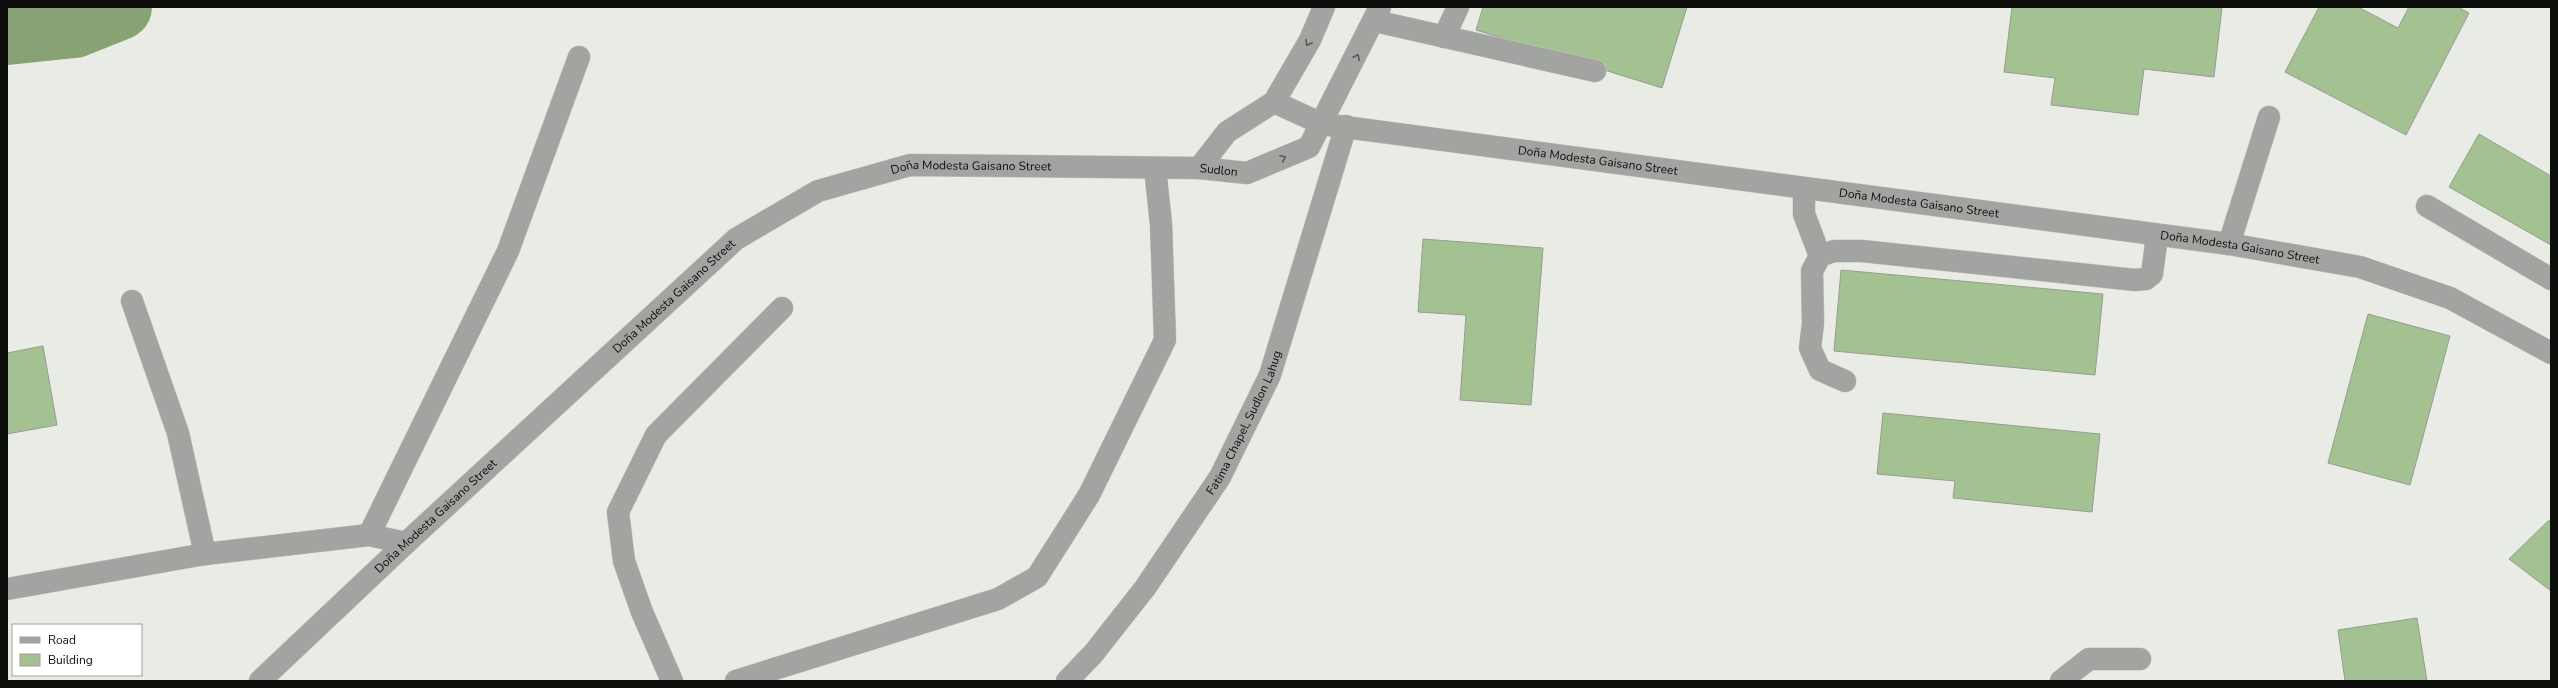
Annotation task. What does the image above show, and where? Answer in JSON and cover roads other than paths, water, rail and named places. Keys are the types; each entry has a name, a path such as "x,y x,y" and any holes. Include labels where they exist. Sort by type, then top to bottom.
{"street":[{"name":"Sudlon","path":"1199,168 1228,132 1274,102 1310,40 1324,7"},
{"path":"1444,37 1458,7"},
{"name":"Sudlon","path":"1199,168 1248,173 1309,147 1377,14"},
{"path":"1377,14 1444,37 1595,71"},
{"path":"369,535 508,251 580,56"},
{"name":"Doña Modesta Gaisano Street","path":"1274,102 1322,124 1346,126 2157,236 2230,244 2360,267 2450,298 2551,353"},
{"path":"2230,244 2269,117"},
{"name":"Fatima Chapel, Sudlon Lahug","path":"1067,681 1093,654 1145,588 1220,477 1270,375 1346,126"},
{"name":"Doña Modesta Gaisano Street","path":"260,681 406,543 736,239 818,191 910,165 1199,168"},
{"path":"736,681 998,599 1037,576 1089,495 1165,340 1161,224 1155,168"},
{"path":"1804,189 1804,214 1820,256"},
{"path":"2427,206 2551,279"},
{"path":"1845,381 1820,370 1810,348 1813,323 1812,271 1820,256 1834,251 1862,251 2135,280 2146,279 2152,274 2157,236"},
{"path":"132,301 178,433 205,554"},
{"path":"672,681 642,612 624,561 618,512 656,435 782,308"},
{"path":"7,589 205,554 369,535 406,543"},
{"path":"2061,681 2089,659 2140,659"}],"waterway":[{"path":"7,32 74,25 119,7"}]}
